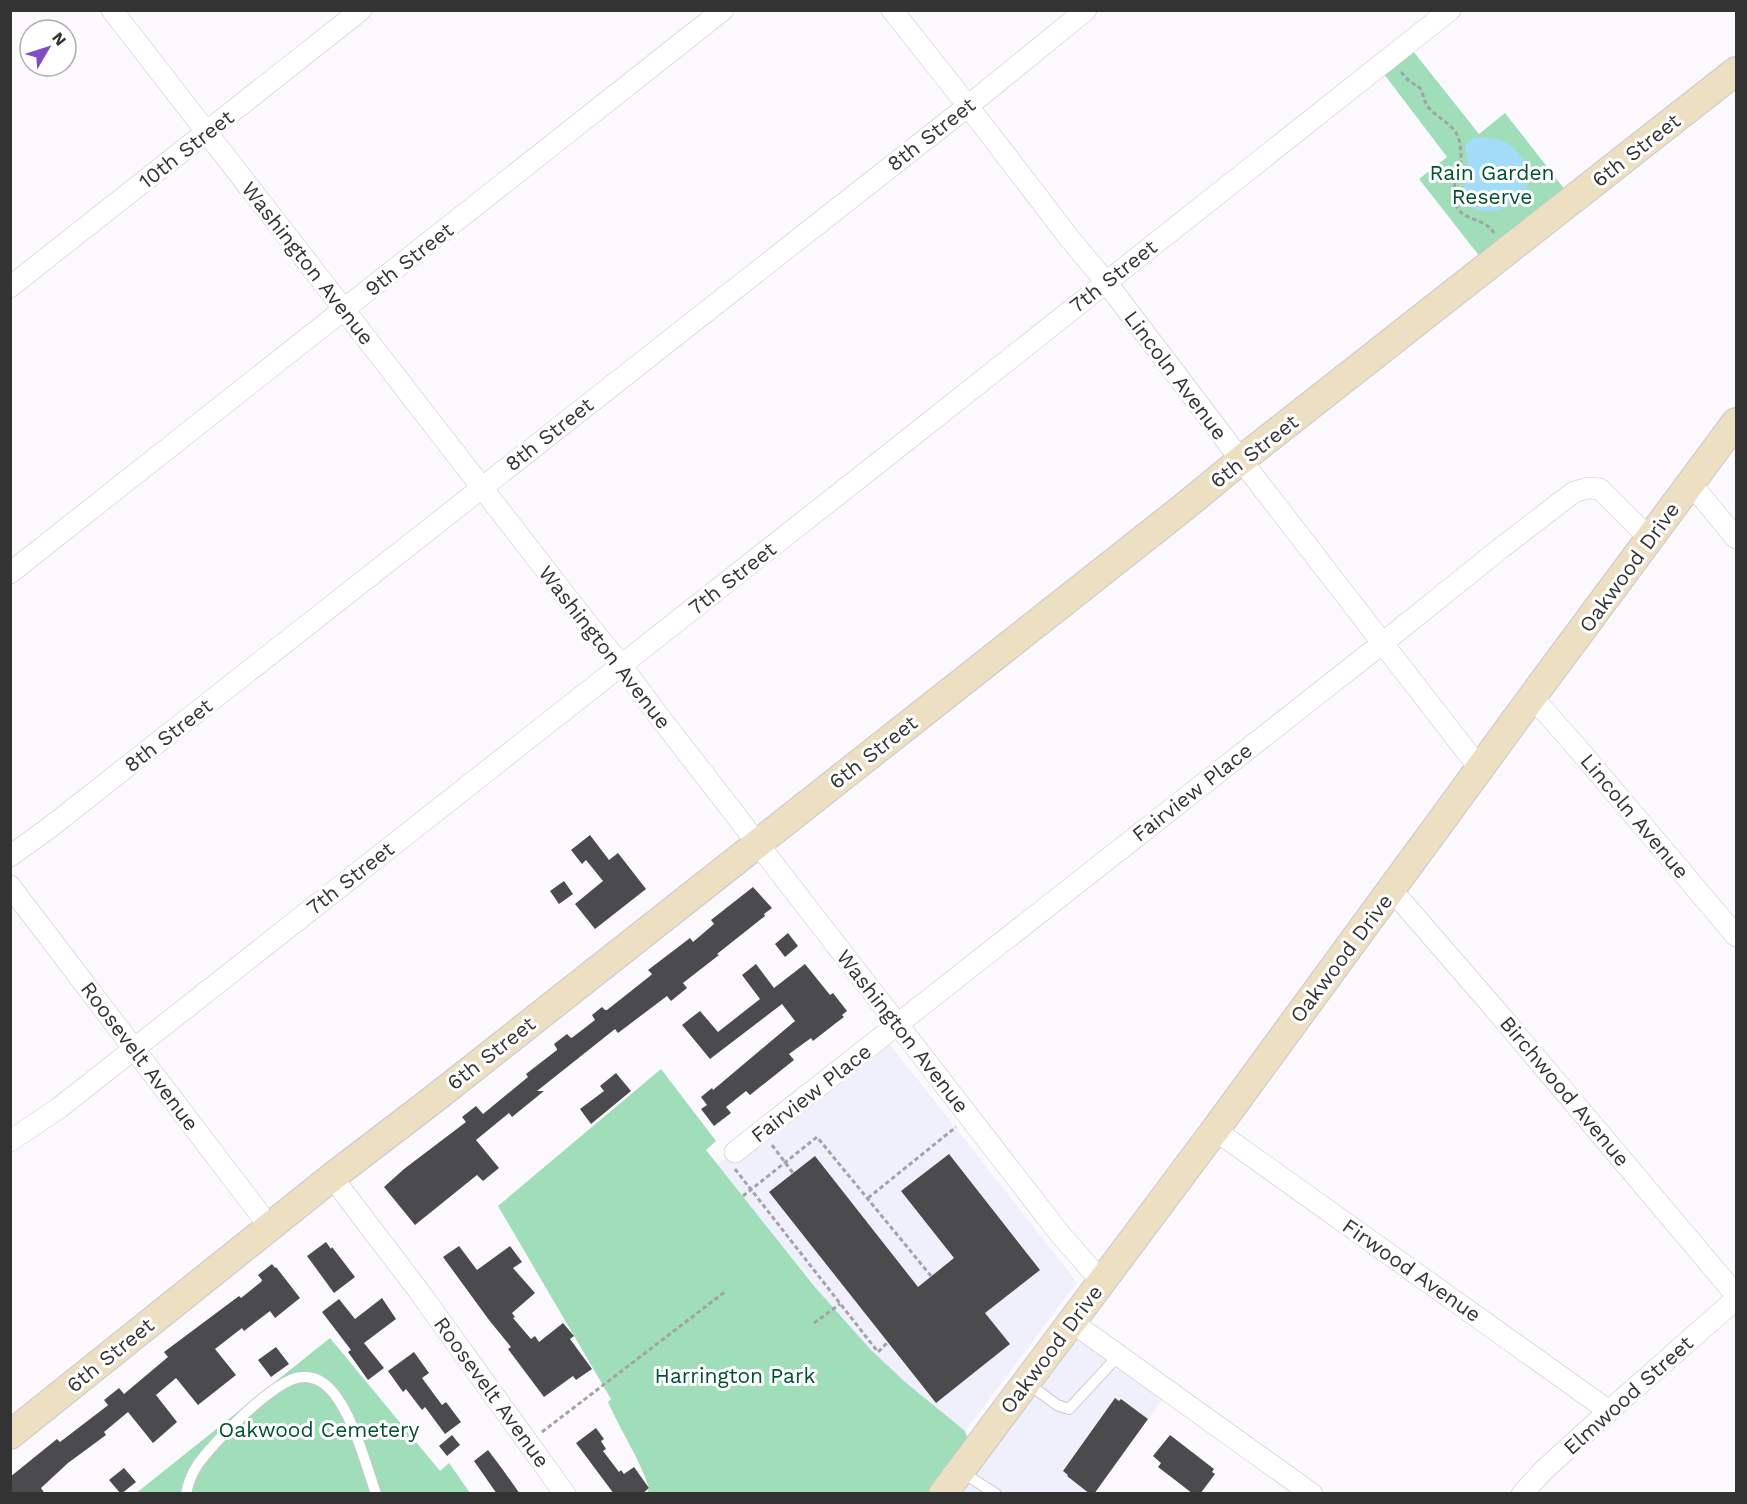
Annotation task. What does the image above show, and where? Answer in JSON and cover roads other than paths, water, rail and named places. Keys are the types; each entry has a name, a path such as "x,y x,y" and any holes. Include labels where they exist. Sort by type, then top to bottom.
{"street":[{"name":"Washington Avenue","path":"112,10 1060,1234 1102,1282"},
{"name":"10th Street","path":"10,286 361,10"},
{"name":"9th Street","path":"10,573 723,10"},
{"name":"Lincoln Avenue","path":"892,10 1106,282 1480,769"},
{"name":"8th Street","path":"10,856 59,821 968,106 1086,10"},
{"name":"7th Street","path":"10,1141 59,1107 135,1048 1450,10"},
{"name":"6th Street","path":"10,1435 269,1226 1737,71"},
{"name":"Oakwood Drive","path":"951,1482 1215,1130 1532,697 1737,422"},
{"path":"1691,484 1737,538"},
{"name":"Fairview Place","path":"732,1157 1574,492 1588,488 1600,489 1650,539"},
{"name":"Lincoln Avenue","path":"1532,697 1737,936"},
{"name":"Roosevelt Avenue","path":"10,886 269,1226"},
{"name":"Birchwood Avenue","path":"1392,889 1737,1294"},
{"name":"Firwood Avenue","path":"1215,1130 1609,1411"},
{"name":"Roosevelt Avenue","path":"332,1177 418,1290 565,1494"},
{"name":"Elmwood Street","path":"1522,1494 1544,1470 1609,1411 1737,1299"},
{"path":"1072,1322 1312,1494"}],"lane":[{"path":"1026,1382 1057,1405 1069,1409 1118,1356"},
{"path":"186,1494 188,1483 197,1465 238,1420 285,1383 294,1378 312,1377 326,1384 344,1408 355,1432 376,1494"},
{"path":"951,1482 996,1494"}],"water":[{"path":"1474,138 1488,138 1507,143 1522,158 1528,173 1527,187 1519,198 1508,206 1495,211 1482,211 1471,206 1465,195 1468,158 1465,145"}],"park label":[{"name":"Rain Garden Reserve","path":"1492,184"},
{"name":"Harrington Park","path":"735,1375"},
{"name":"Oakwood Cemetery","path":"319,1429"}]}
